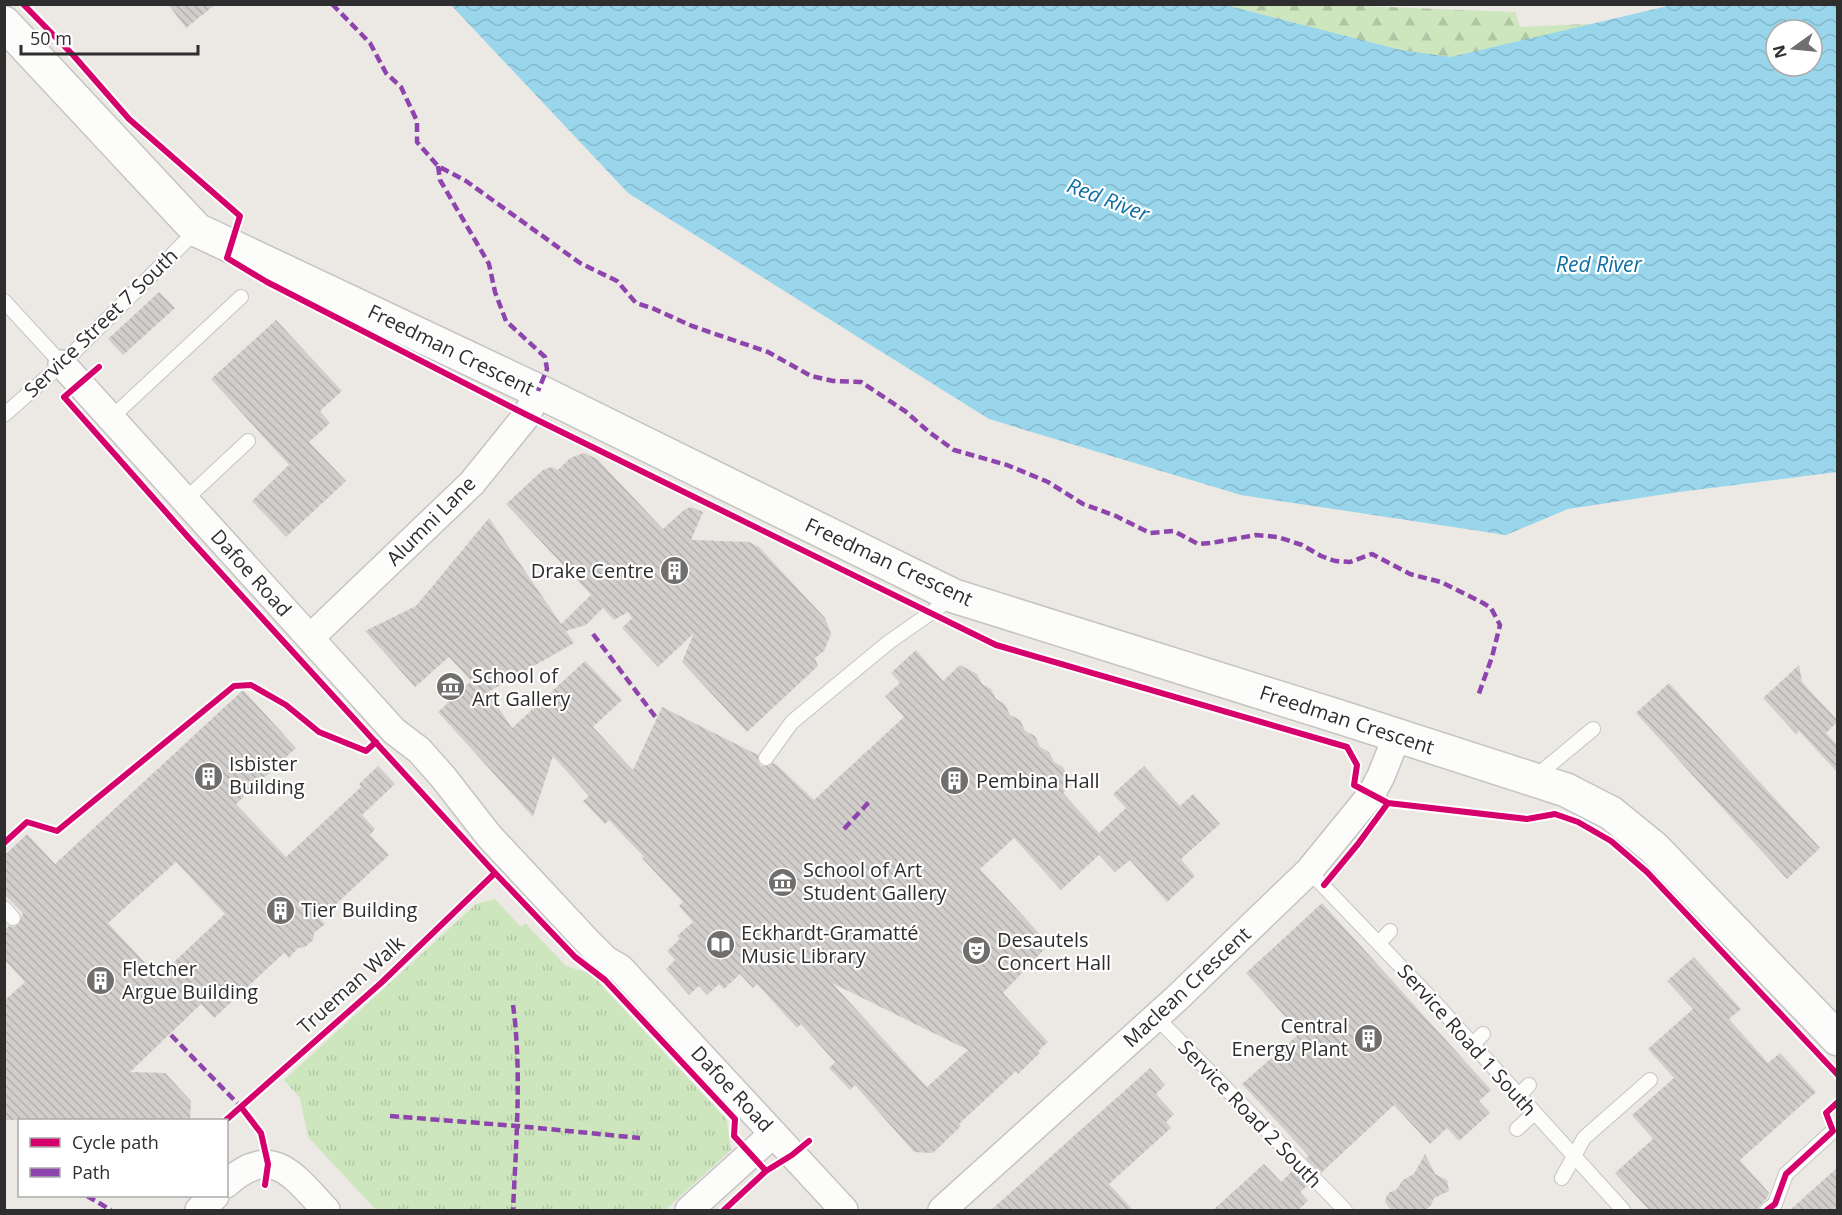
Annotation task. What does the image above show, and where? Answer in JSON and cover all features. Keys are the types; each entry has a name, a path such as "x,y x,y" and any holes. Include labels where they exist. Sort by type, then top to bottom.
{"street":[{"name":"Freedman Crescent","path":"4,23 197,230 538,391 954,597 1566,790 1611,813 1654,848 1838,1038"},
{"name":"Dafoe Road","path":"62,364 394,731 419,750 443,777 462,785 614,951 620,968 844,1210"},
{"name":"Alumni Lane","path":"310,638 472,483 527,415 538,391"},
{"name":"Maclean Crescent","path":"942,1210 1156,1017 1309,871 1371,795 1397,736"},
{"path":"689,1210 773,1134"},
{"path":"228,1182 243,1170 265,1163 283,1169 294,1176 326,1210"},
{"path":"199,1210 214,1197"}],"lane":[{"name":"Service Street 7 South","path":"4,415 62,364 197,230"},
{"path":"111,418 241,297"},
{"path":"4,301 62,364"},
{"path":"185,500 248,441"},
{"path":"766,758 792,722 889,642 954,597"},
{"path":"1532,779 1593,729"},
{"name":"Service Road 1 South","path":"1309,871 1426,994 1623,1210"},
{"path":"1378,943 1390,931"},
{"path":"1426,994 1437,983"},
{"name":"Service Road 2 South","path":"1156,1017 1345,1210"},
{"path":"1472,1045 1483,1034"},
{"path":"1562,1178 1584,1138 1650,1080"},
{"path":"1518,1096 1529,1085"},
{"path":"1517,1129 1534,1113"},
{"path":"1767,1210 1775,1204 1786,1174 1833,1131"}],"green space":[{"path":"1203,5 1336,5 1515,12 1520,27 1633,22 1468,86"},
{"path":"495,899 520,926 526,924 566,966 591,974 727,1120 731,1150 665,1210 376,1210 308,1137 300,1098 284,1080 476,904"}],"water":[{"name":"Red River","path":"451,5 1225,5 1401,50 1451,57 1672,5 1837,5 1837,472 1568,509 1506,535 1241,495 989,419 628,193"}],"building":[{"path":"168,4 216,4 186,28"},
{"path":"159,292 175,308 123,355 108,339"},
{"path":"276,320 342,391 320,411 330,423 309,442 346,481 286,537 252,501 289,465 211,379"},
{"path":"584,453 597,459 663,529 684,510 691,507 703,512 691,540 749,542 759,547 825,618 831,634 824,651 815,658 818,666 747,732 682,662 694,633 658,667 622,628 632,618 628,612 614,620 603,608 586,625 566,631 574,643 488,692 512,728 585,661 622,700 593,727 633,770 662,707 758,755 761,766 769,766 773,763 777,765 814,800 904,717 885,696 900,683 891,673 916,650 943,681 960,665 977,674 982,684 991,689 996,699 1005,704 1010,715 1020,720 1025,731 1035,736 1040,747 1049,752 1054,762 1063,767 1071,785 1063,793 1099,833 1126,808 1113,794 1144,766 1180,806 1193,794 1220,824 1181,859 1195,876 1167,902 1130,860 1115,872 1099,855 1061,890 1014,838 980,869 1049,944 1003,993 1048,1042 1018,1074 1016,1071 959,1124 961,1126 933,1153 914,1152 855,1085 850,1090 829,1068 835,1062 801,1024 797,1028 757,984 753,988 740,974 724,989 719,984 707,995 699,986 689,995 666,969 675,960 667,951 680,939 677,936 693,922 679,906 683,902 642,858 644,857 609,820 605,824 583,801 589,796 553,756 533,817 438,712 471,681 449,657 415,687 365,631 416,606 489,518 561,624 591,595 506,504 543,470 551,467 558,470 570,458","holes":["832,983 968,1050 927,1087"]},
{"path":"1799,665 1802,682 1838,721 1826,733 1838,746 1838,773 1799,731 1796,734 1763,698"},
{"path":"1669,683 1820,848 1787,879 1636,713"},
{"path":"243,690 296,748 236,804 286,857 361,787 359,784 378,766 395,784 362,815 375,829 370,835 389,855 320,919 325,924 314,933 313,940 305,947 298,948 289,958 284,953 214,1018 201,1004 130,1072 165,1073 191,1101 190,1119 4,1120 4,1001 25,982 4,959 4,931 9,926 14,927 19,924 23,913 4,894 4,856 27,834 55,864","holes":["176,862 225,914 158,977 108,923"]},
{"name":"Central Energy Plant","path":"1322,903 1491,1090 1479,1101 1490,1113 1459,1141 1447,1128 1430,1144 1394,1105 1321,1173 1306,1158 1309,1156 1242,1084 1300,1033 1246,973"},
{"path":"1694,957 1741,1009 1729,1019 1768,1063 1780,1053 1816,1092 1740,1160 1769,1193 1758,1210 1649,1210 1615,1173 1653,1139 1632,1115 1674,1078 1648,1049 1693,1009 1667,981"},
{"path":"1150,1068 1165,1085 1156,1094 1174,1114 1166,1122 1171,1128 1109,1184 1133,1210 991,1210"},
{"path":"1425,1154 1435,1174 1447,1180 1449,1191 1434,1198 1426,1210 1391,1210 1385,1202 1387,1195 1396,1190 1403,1180 1414,1174"},
{"path":"1264,1164 1281,1182 1293,1170 1308,1185 1300,1192 1308,1201 1298,1210 1213,1210"},
{"path":"1838,1167 1838,1210 1790,1210"}],"marked path":[{"path":"332,4 370,43 386,73 401,87 417,121 417,142 438,166 466,181 580,263 617,281 636,303 692,326 768,352 811,376 833,381 861,382 905,411 954,450 1007,465 1048,482 1083,504 1116,516 1150,533 1174,531 1198,544 1256,535 1278,537 1302,545 1335,561 1350,562 1372,554 1410,574 1441,582 1491,608 1500,625 1492,657 1478,696"},
{"path":"438,166 440,180 489,264 495,292 506,321 545,357 547,369 538,391"},
{"path":"593,634 657,719"},
{"path":"844,829 869,802"},
{"path":"513,1005 518,1081 513,1210"},
{"path":"171,1035 241,1107"},
{"path":"390,1116 640,1138"},
{"path":"89,1197 111,1210"}],"cycle path":[{"path":"23,4 73,55 129,119 240,216 227,258 267,282 527,415 996,645 1347,747 1357,765 1354,785 1388,803"},
{"path":"99,367 64,397 188,537 495,873 575,957 605,980 735,1119 734,1136 766,1171"},
{"path":"4,843 27,822 57,831 234,686 251,685 286,705 319,732 366,751 376,742"},
{"path":"1324,885 1388,803 1527,819 1555,814 1578,822 1611,841 1647,872 1838,1075"},
{"name":"Trueman Walk","path":"227,1119 381,983 495,873"},
{"path":"1767,1210 1775,1204 1786,1174 1833,1131 1826,1113 1838,1102"},
{"path":"241,1107 261,1133 268,1164 265,1185"},
{"path":"724,1210 766,1171 809,1141"}],"place":[{"name":"Drake Centre","path":"675,571"},
{"name":"School of Art Gallery","path":"451,687"},
{"name":"Isbister Building","path":"208,776"},
{"name":"Pembina Hall","path":"955,781"},
{"name":"School of Art Student Gallery","path":"782,882"},
{"name":"Tier Building","path":"280,910"},
{"name":"Eckhardt-Gramatté Music Library","path":"720,944"},
{"name":"Desautels Concert Hall","path":"976,951"},
{"name":"Fletcher Argue Building","path":"101,980"},
{"name":"Central Energy Plant","path":"1369,1038"}]}
